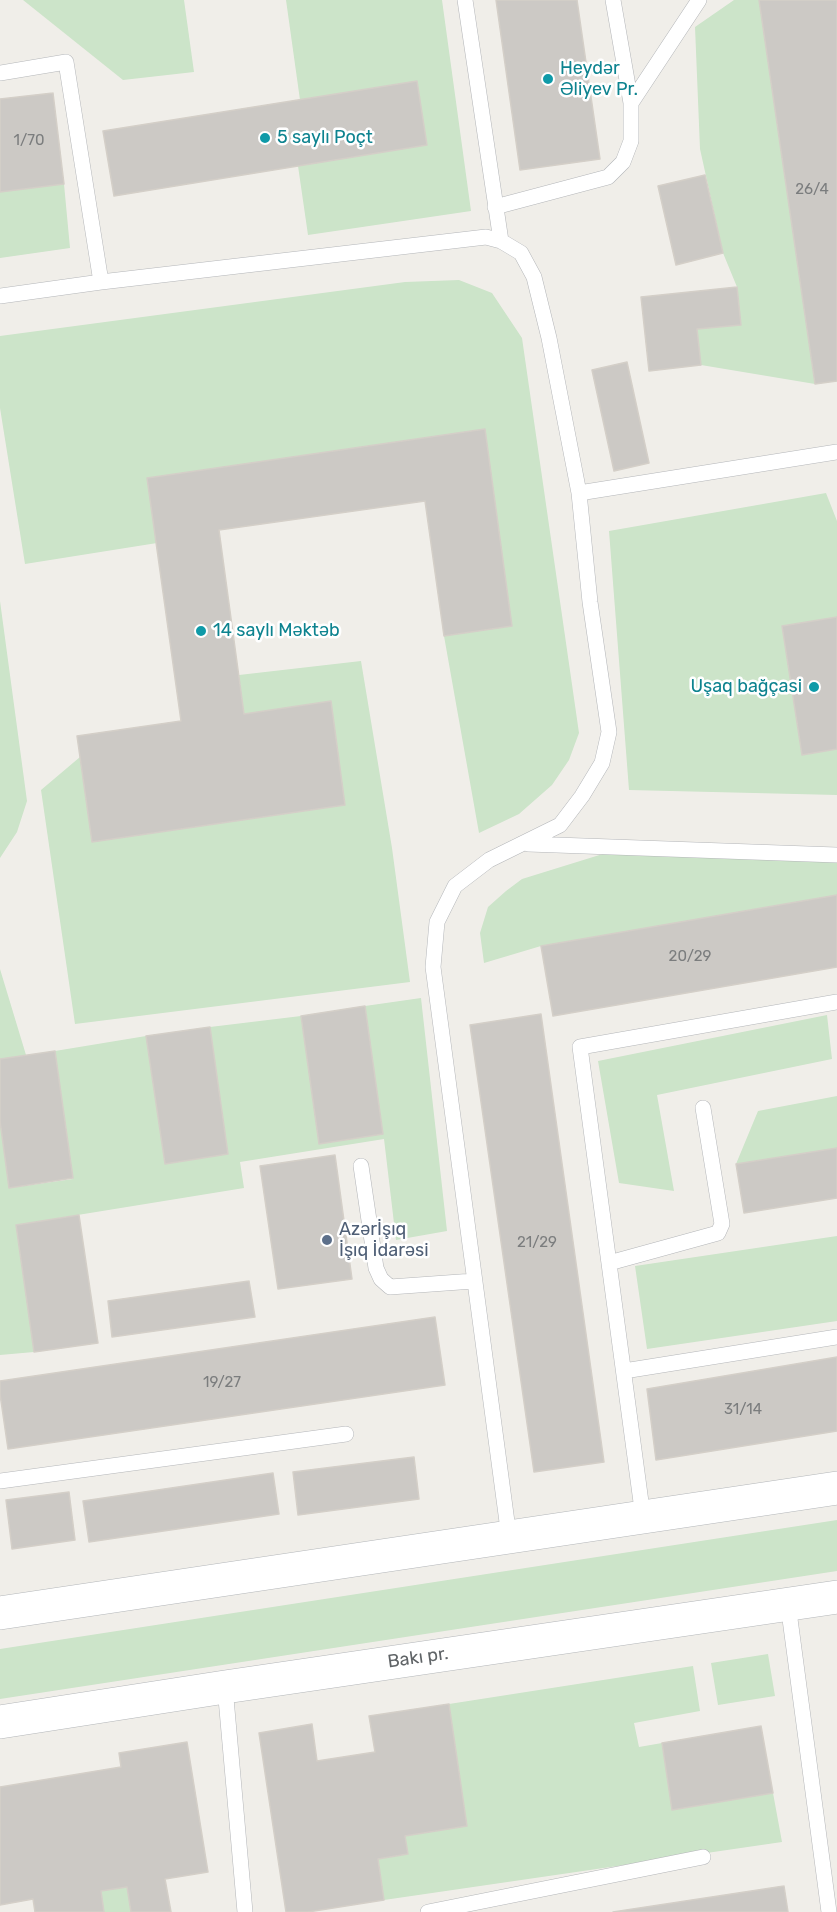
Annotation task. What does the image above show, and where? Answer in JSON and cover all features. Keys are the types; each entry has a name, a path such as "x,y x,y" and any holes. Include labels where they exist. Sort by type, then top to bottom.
{"street":[{"path":"0,1613 837,1488"},
{"name":"Bakı pr.","path":"0,1722 837,1597"}],"lane":[{"path":"465,0 501,241"},
{"path":"495,207 608,177 623,162 631,141 631,103 613,0"},
{"path":"631,103 699,0"},
{"path":"0,73 66,62 101,282"},
{"path":"0,296 486,237 501,241 521,253 534,277 549,338 579,493 590,602 609,732 603,763 560,825 489,860 455,886 437,922 432,967 509,1537"},
{"path":"579,493 837,452"},
{"path":"526,843 837,855"},
{"path":"643,1517 580,1047 837,1002"},
{"path":"609,1263 718,1233 722,1224 703,1108"},
{"path":"362,1166 376,1268 381,1279 390,1287 474,1281"},
{"path":"624,1371 837,1337"},
{"path":"0,1480 346,1434"},
{"path":"788,1604 829,1912"},
{"path":"225,1687 244,1912"},
{"path":"428,1912 703,1857"}],"green space":[{"path":"23,0 184,0 194,72 123,80"},
{"path":"286,0 442,0 471,211 308,235 298,166 427,145 300,100"},
{"path":"734,0 759,0 815,384 701,365 697,329 741,325 737,287 723,253 700,149 695,27"},
{"path":"64,184 70,248 0,258 0,192"},
{"path":"459,280 492,293 522,338 579,733 569,760 552,785 519,814 479,833 444,636 512,626 485,429 148,478 157,543 25,564 0,408 0,336 405,282"},
{"path":"826,493 837,521 837,617 782,626 802,755 837,749 837,795 629,790 609,531"},
{"path":"0,601 27,801 17,832 0,858"},
{"path":"361,661 392,848 410,982 75,1024 41,790 80,757 92,842 345,805 331,702 244,714 239,675"},
{"path":"635,844 837,860 837,895 541,946 484,963 480,933 488,907 506,891 522,879"},
{"path":"0,969 26,1055 0,1059"},
{"path":"421,998 447,1231 396,1240 384,1139 240,1162 244,1188 16,1225 34,1352 0,1355 0,1121 10,1188 73,1179 55,1051 146,1036 165,1164 228,1154 210,1027 301,1016 319,1143 383,1134 365,1006"},
{"path":"827,1015 832,1059 657,1095 674,1191 619,1183 598,1061"},
{"path":"837,1096 837,1148 736,1164 758,1111"},
{"path":"837,1236 837,1321 647,1349 635,1266"},
{"path":"837,1520 837,1571 0,1699 0,1649"},
{"path":"768,1654 775,1696 718,1705 711,1663"},
{"path":"693,1666 700,1711 634,1723 639,1747 662,1743 673,1810 773,1793 782,1842 384,1900 378,1859 408,1854 405,1836 467,1826 449,1704"},
{"path":"127,1887 131,1912 104,1912 101,1891"}],"building":[{"name":"Heydər Əliyev Pr.","path":"496,0 577,0 600,159 520,170"},
{"path":"759,0 837,0 837,381 815,384"},
{"name":"5 saylı Poçt","path":"417,81 427,145 114,196 103,131"},
{"path":"53,93 64,184 0,192 0,99"},
{"path":"705,175 723,253 676,265 658,186"},
{"path":"737,287 741,325 697,329 701,365 649,371 641,297"},
{"path":"627,362 649,463 614,471 592,370"},
{"name":"14 saylı Məktəb","path":"485,429 512,626 444,636 425,501 219,530 244,714 331,701 345,805 92,842 77,736 181,721 147,478"},
{"name":"Uşaq bağçasi","path":"837,617 837,749 802,755 782,626"},
{"path":"837,895 837,967 553,1016 541,946"},
{"path":"365,1006 383,1134 319,1144 301,1016"},
{"path":"541,1014 604,1462 534,1472 470,1025"},
{"path":"210,1027 228,1154 165,1164 146,1036"},
{"path":"55,1051 73,1178 9,1188 0,1121 0,1059"},
{"path":"837,1148 837,1198 744,1213 736,1164"},
{"path":"335,1155 352,1279 278,1289 260,1166"},
{"path":"79,1215 98,1343 34,1352 16,1225"},
{"path":"249,1281 255,1317 112,1337 108,1301"},
{"path":"435,1317 445,1385 8,1449 0,1381"},
{"path":"837,1357 837,1431 656,1460 647,1389"},
{"path":"414,1457 419,1499 298,1515 293,1472"},
{"path":"273,1473 279,1514 89,1542 83,1501"},
{"path":"69,1492 75,1540 12,1549 6,1500"},
{"path":"449,1704 467,1826 405,1836 408,1854 378,1859 384,1900 308,1912 286,1912 259,1733 312,1724 317,1761 375,1752 369,1716"},
{"path":"761,1726 773,1793 672,1810 662,1743"},
{"path":"187,1742 208,1872 165,1879 171,1912 131,1912 127,1887 101,1891 104,1912 35,1912 33,1899 0,1905 0,1787 121,1767 119,1753"},
{"path":"784,1886 788,1912 613,1912"}],"place":[{"name":"Heydər Əliyev Pr.","path":"548,79"},
{"name":"5 saylı Poçt","path":"265,138"},
{"name":"14 saylı Məktəb","path":"201,631"},
{"name":"Uşaq bağçasi","path":"814,687"},
{"name":"Azərİşıq İşıq İdarəsi","path":"327,1240"}]}
